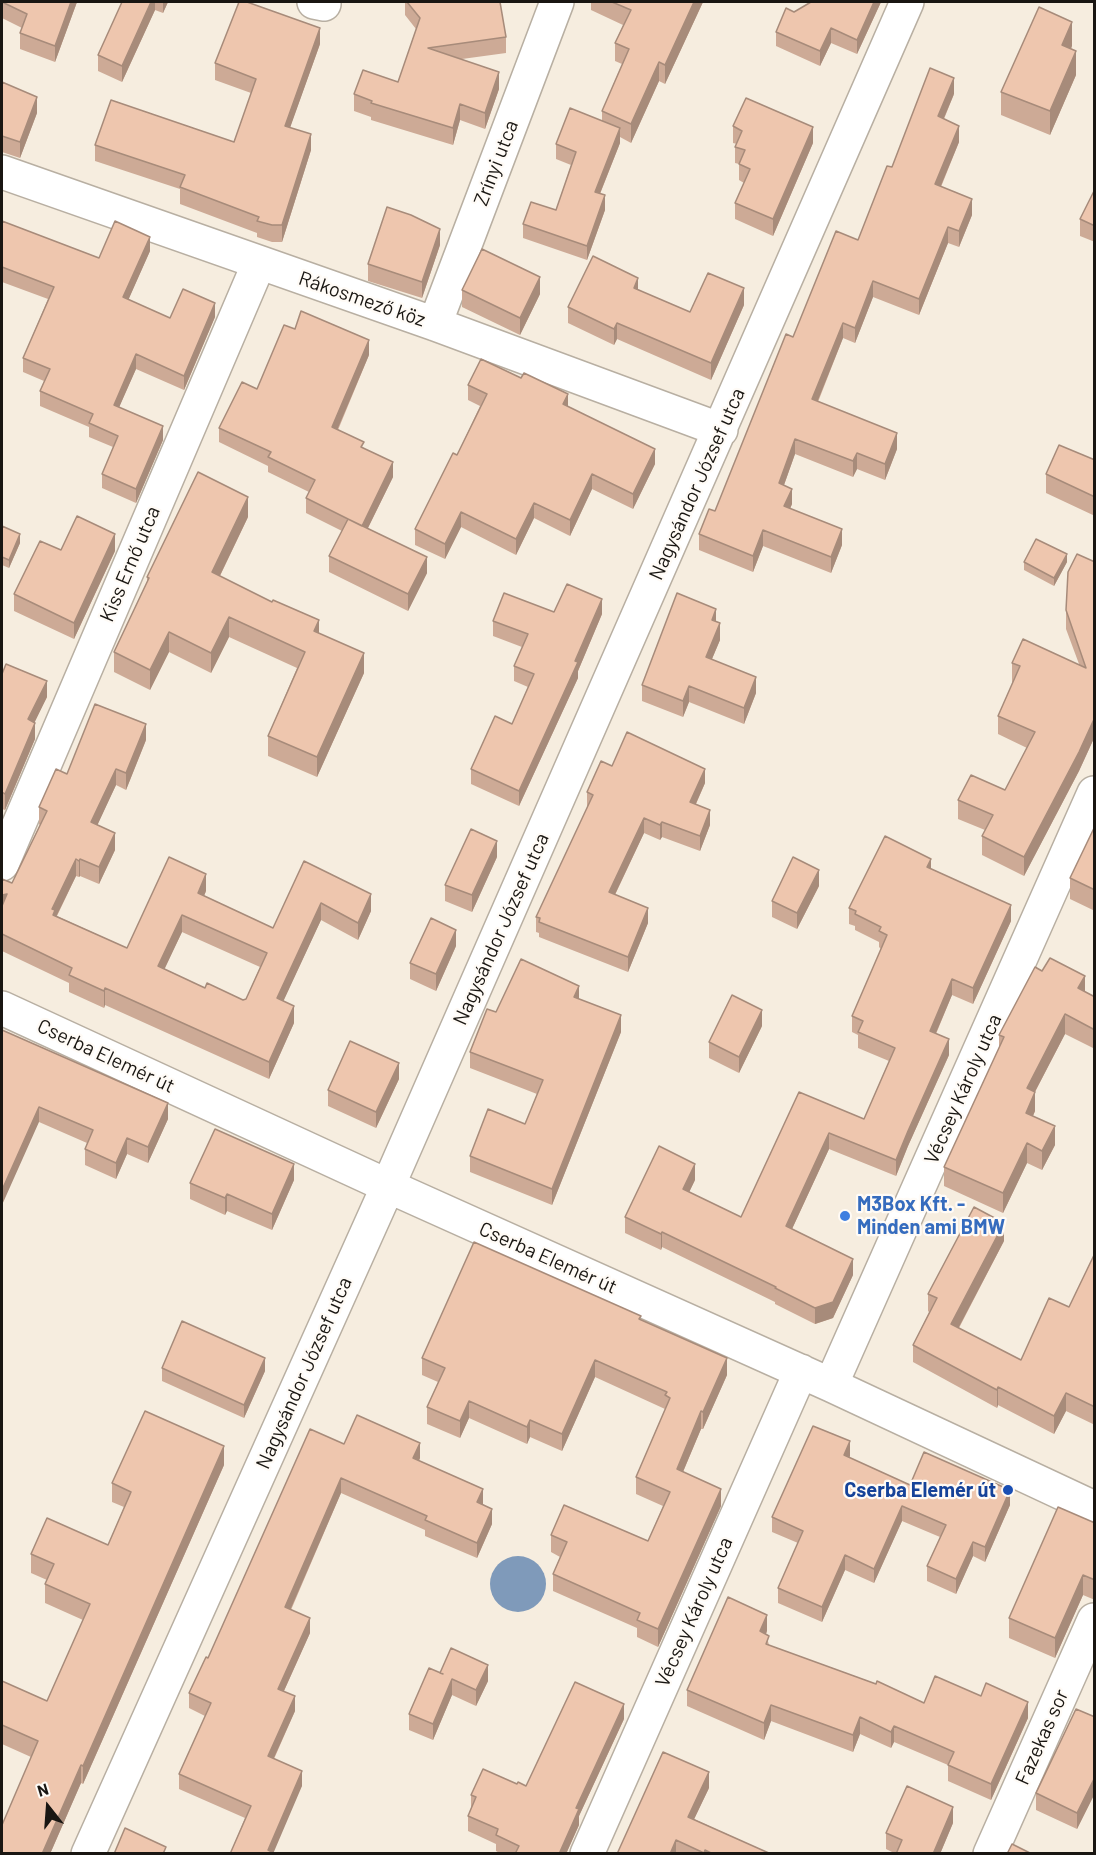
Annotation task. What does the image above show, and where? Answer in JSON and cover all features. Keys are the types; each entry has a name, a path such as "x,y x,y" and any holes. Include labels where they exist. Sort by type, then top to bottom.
{"street":[{"name":"Zrínyi utca","path":"435,324 557,2"},
{"name":"Nagysándor József utca","path":"88,1854 388,1186 908,2"},
{"name":"Rákosmező köz","path":"2,172 435,324 721,430"},
{"name":"Kiss Ernő utca","path":"2,864 259,263"},
{"name":"Vécsey Károly utca","path":"831,1385 1095,793"},
{"name":"Cserba Elemér út","path":"2,1008 388,1186 801,1371 1095,1508"},
{"name":"Vécsey Károly utca","path":"587,1854 801,1371"},
{"name":"Fazekas sor","path":"990,1854 1095,1620"}],"water":[{"path":"518,1556 533,1561 541,1569 546,1584 541,1599 533,1607 518,1612 503,1607 495,1599 490,1584 495,1569 503,1561"}],"building":[{"path":"2,2 71,2 55,46 20,33 27,14"},
{"path":"122,2 151,2 122,66 98,55"},
{"path":"239,2 247,2 320,28 285,126 311,134 282,225 257,221 259,217 180,187 185,175 95,145 111,100 234,142 256,79 215,63"},
{"path":"407,2 500,2 506,37 428,48 499,72 485,113 460,104 453,128 371,103 372,101 354,94 363,70 398,82 420,18"},
{"path":"612,2 694,2 665,65 659,62 631,124 602,111 629,49 615,43 631,10"},
{"path":"811,2 874,2 857,40 831,28 820,51 776,32 786,8 794,12"},
{"path":"1039,7 1072,22 1062,45 1076,51 1050,111 1001,92"},
{"path":"930,68 954,78 938,116 959,126 935,184 972,199 959,231 948,227 919,299 873,281 855,328 843,323 812,399 897,433 885,464 857,453 853,461 795,439 779,483 792,489 784,506 842,529 831,557 763,530 753,556 699,534 709,509 715,511 786,334 793,337 836,231 858,240 887,166 892,167"},
{"path":"2,82 37,97 20,142 2,136"},
{"path":"746,98 813,127 773,219 735,203 750,169 739,164 745,150 735,147 742,131 733,126"},
{"path":"570,108 620,128 595,192 605,195 587,246 523,224 531,202 556,210 576,152 556,144"},
{"path":"1095,189 1095,226 1080,219"},
{"path":"387,207 411,215 440,229 422,282 368,264"},
{"path":"2,221 99,258 115,221 150,237 123,297 170,318 183,289 215,303 184,376 136,354 114,405 163,426 136,489 102,474 118,436 89,423 93,414 40,391 50,369 23,358 54,287 2,267"},
{"path":"482,249 540,277 520,318 462,290"},
{"path":"593,256 638,278 634,288 690,312 708,273 744,288 711,363 617,323 614,329 568,307"},
{"path":"301,311 369,340 332,427 364,442 361,447 393,462 362,526 306,498 315,480 268,457 271,452 219,428 242,382 257,389 284,325 295,329"},
{"path":"481,359 521,378 524,373 568,394 563,404 655,449 633,494 592,474 570,520 534,503 516,539 461,512 445,544 415,529 453,453 457,455 487,394 468,385"},
{"path":"1059,445 1095,460 1095,497 1046,474"},
{"path":"198,472 248,497 212,572 272,602 273,600 319,620 314,631 364,653 317,757 268,736 305,652 229,617 211,653 169,632 150,670 114,652 149,578 147,577"},
{"path":"77,516 115,534 74,623 14,594 40,541 61,550"},
{"path":"348,519 427,557 408,594 329,556"},
{"path":"2,526 20,534 9,560 2,557"},
{"path":"1036,539 1067,554 1054,578 1024,562"},
{"path":"1077,554 1095,562 1095,717 1024,857 982,836 993,815 958,800 971,775 1005,790 1035,732 998,716 1020,666 1012,663 1023,639 1086,668 1066,610 1068,572"},
{"path":"567,584 602,599 575,661 578,662 519,791 471,769 495,716 512,724 534,674 514,666 528,634 493,621 504,593 554,612"},
{"path":"677,593 716,609 712,620 720,623 706,657 756,677 744,708 689,686 683,701 642,685"},
{"path":"6,664 47,681 28,719 35,723 5,794 2,792 2,674"},
{"path":"95,704 146,724 126,773 116,769 91,822 115,833 99,867 76,859 52,909 55,910 53,915 127,948 169,857 206,874 198,893 273,928 304,861 371,894 358,923 321,903 277,998 294,1006 269,1062 105,988 104,991 69,975 72,968 2,934 2,906 7,894 2,895 2,879 12,883 47,811 39,807 56,769 67,774","holes":["182,915 267,953 246,999 243,1000 207,983 205,988 158,966"]},
{"path":"627,732 705,769 690,802 710,810 700,836 644,818 609,892 648,908 628,957 539,922 540,918 536,917 593,795 587,792 601,761 612,766"},
{"path":"1095,826 1095,890 1070,878"},
{"path":"471,829 497,841 472,895 445,885"},
{"path":"885,836 931,859 927,867 1011,905 973,988 952,979 930,1031 949,1039 896,1160 829,1133 786,1226 853,1259 833,1302 815,1308 662,1232 661,1234 625,1217 659,1146 695,1164 683,1189 741,1217 799,1092 864,1119 895,1048 858,1032 863,1021 852,1016 887,935 879,931 881,927 855,914 856,911 849,908"},
{"path":"793,857 819,870 797,913 772,901"},
{"path":"431,918 456,930 436,974 410,963"},
{"path":"1050,958 1085,976 1078,988 1095,997 1095,1030 1065,1014 1027,1088 1035,1092 1026,1113 1055,1126 1042,1151 1027,1143 1003,1193 944,1167 1004,1037 999,1035 1035,967 1042,971"},
{"path":"521,959 579,986 574,997 621,1015 552,1189 470,1156 488,1109 525,1124 543,1080 470,1052 487,1009 496,1012"},
{"path":"732,995 762,1010 739,1057 709,1042"},
{"path":"2,1030 168,1103 148,1147 127,1138 116,1163 85,1149 93,1130 39,1107 2,1190"},
{"path":"350,1041 399,1063 376,1112 328,1090"},
{"path":"215,1129 294,1164 272,1214 227,1194 225,1198 190,1183"},
{"path":"974,1207 1004,1223 951,1324 1021,1360 1049,1298 1069,1307 1095,1253 1095,1407 1066,1393 1054,1416 998,1387 997,1390 913,1345 937,1298 928,1294"},
{"path":"474,1242 641,1316 639,1319 727,1358 703,1412 701,1411 677,1469 721,1489 658,1629 637,1620 640,1613 553,1574 567,1542 551,1535 564,1505 648,1541 670,1492 636,1477 670,1398 665,1395 667,1392 595,1360 562,1434 530,1420 527,1427 469,1401 460,1421 427,1407 445,1368 422,1358"},
{"path":"182,1321 265,1358 244,1405 162,1368"},
{"path":"145,1411 224,1446 42,1854 2,1854 2,1825 38,1741 2,1725 2,1681 47,1701 90,1604 45,1584 54,1564 31,1554 47,1518 108,1545 131,1492 112,1483"},
{"path":"357,1415 420,1443 413,1458 483,1489 477,1502 492,1509 477,1543 425,1520 427,1516 341,1478 285,1607 310,1618 278,1689 295,1696 268,1756 302,1771 268,1850 276,1854 230,1854 251,1806 179,1774 211,1703 189,1693 206,1657 208,1658 310,1429 344,1444"},
{"path":"813,1426 850,1441 844,1455 910,1485 924,1452 1010,1490 985,1547 973,1542 956,1579 927,1566 946,1525 902,1506 874,1569 845,1555 822,1607 778,1588 803,1531 772,1517"},
{"path":"1058,1507 1095,1523 1095,1580 1083,1575 1055,1638 1009,1618"},
{"path":"728,1597 767,1615 760,1631 769,1636 766,1644 876,1684 877,1681 924,1703 935,1676 981,1696 986,1683 1028,1702 991,1784 948,1765 954,1752 894,1726 891,1732 860,1717 853,1735 771,1705 764,1723 687,1690"},
{"path":"451,1648 488,1665 476,1690 452,1679 433,1724 409,1714 429,1668 440,1673"},
{"path":"575,1682 624,1704 576,1808 579,1809 559,1854 515,1854 519,1846 496,1835 498,1829 468,1816 476,1797 471,1795 483,1769 526,1786"},
{"path":"1076,1709 1095,1717 1095,1777 1077,1813 1036,1793"},
{"path":"663,1752 709,1772 688,1817 771,1854 713,1854 705,1850 704,1853 676,1840 670,1854 617,1854"},
{"path":"907,1786 953,1807 933,1854 896,1854 902,1840 886,1833"},
{"path":"125,1828 166,1847 163,1854 114,1854"},
{"path":"1012,1844 1032,1854 1007,1854"}],"place":[{"name":"M3Box Kft. - Minden ami BMW","path":"845,1216"},
{"name":"Cserba Elemér út","path":"1008,1490"}]}
